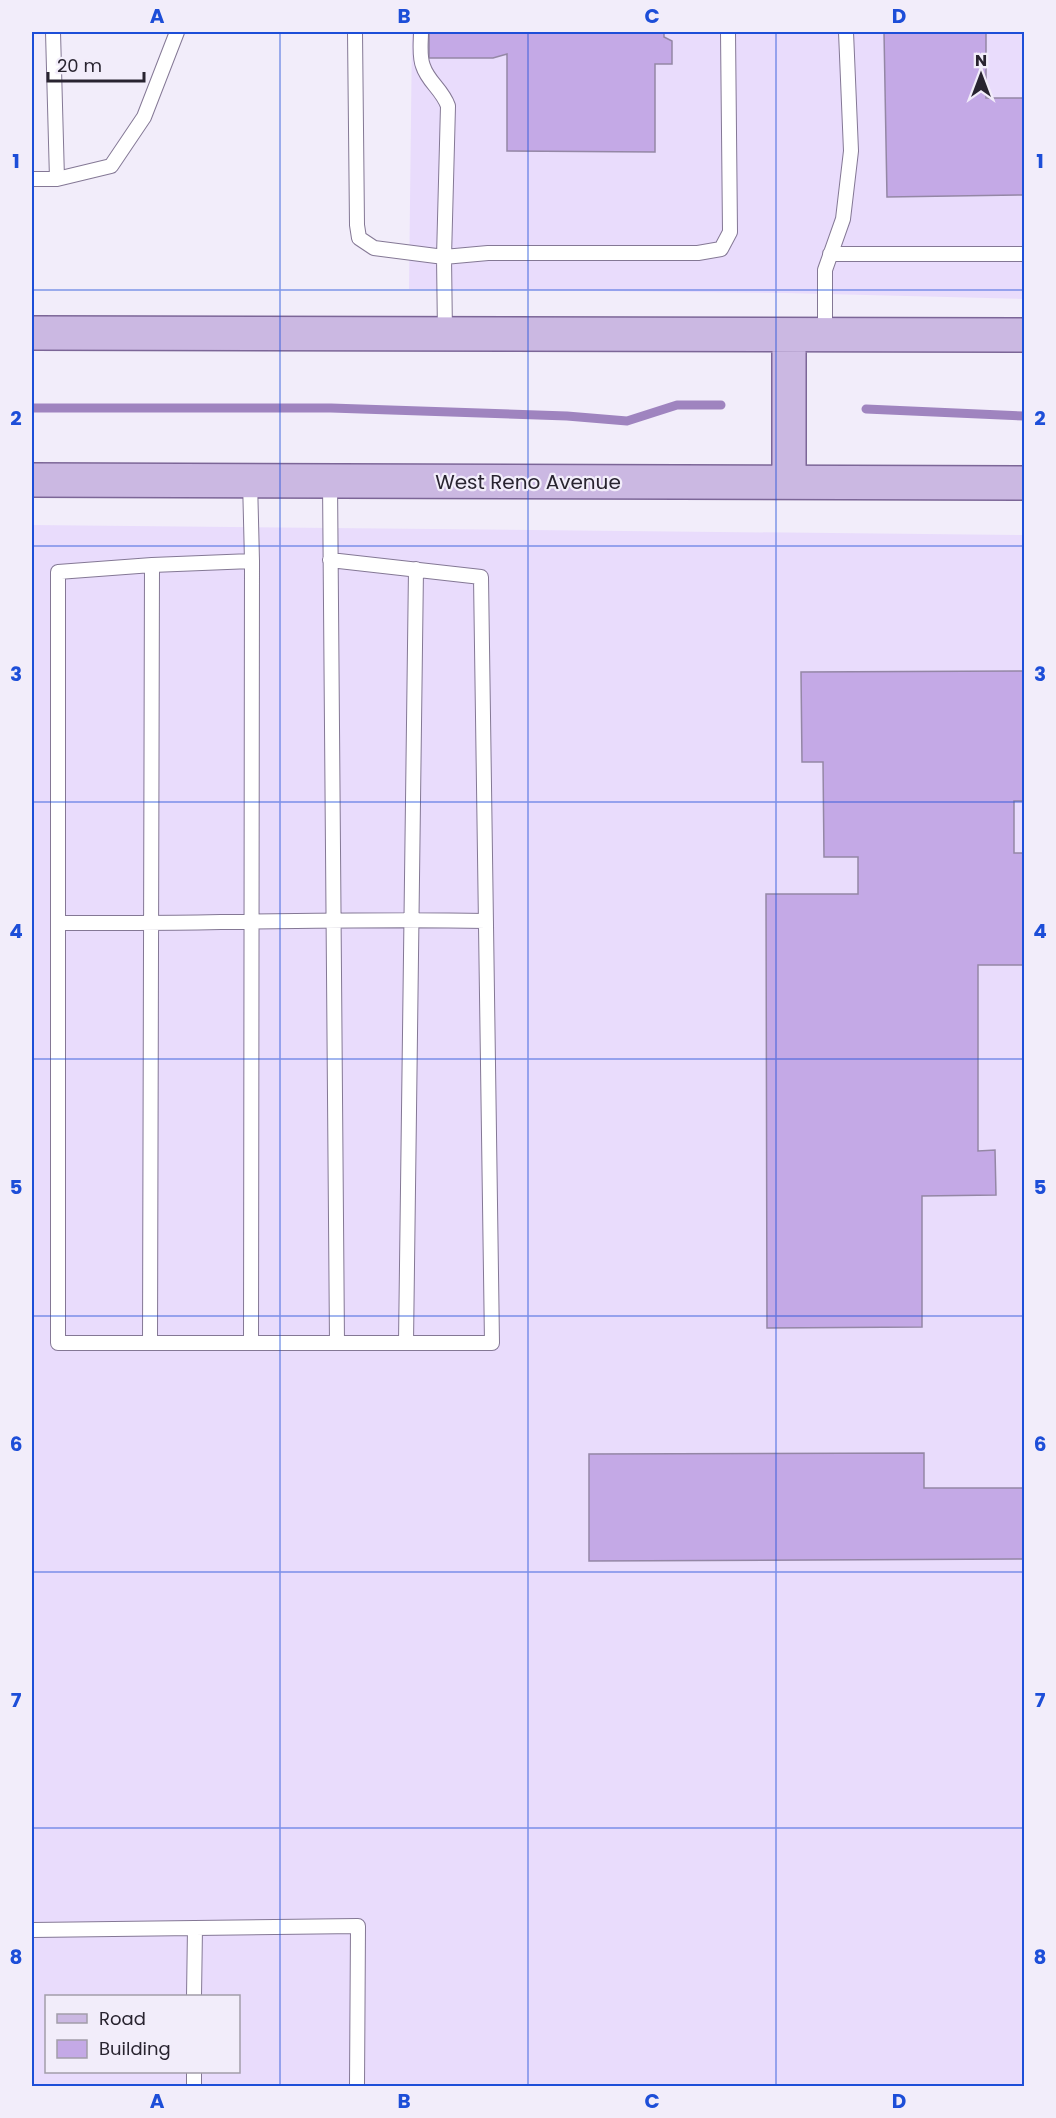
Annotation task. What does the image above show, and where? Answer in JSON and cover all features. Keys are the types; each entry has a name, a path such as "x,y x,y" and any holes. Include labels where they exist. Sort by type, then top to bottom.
{"main road":[{"path":"32,333 1024,335"},
{"path":"789,335 789,482"},
{"name":"West Reno Avenue","path":"32,480 1024,483"}],"lane":[{"path":"53,32 57,179"},
{"path":"32,179 57,179 111,166 144,117 177,32"},
{"path":"355,32 359,238 374,248 444,257 488,253 698,253 721,249 730,232 728,32"},
{"path":"421,32 422,64 430,79 444,94 448,106 444,257 446,334"},
{"path":"825,335 825,270 843,219 851,151 846,32"},
{"path":"830,254 1024,254"},
{"path":"250,480 252,561 251,1343"},
{"path":"330,481 337,1343"},
{"path":"252,561 58,572 58,1343 492,1343 481,577 330,560"},
{"path":"150,1343 152,565"},
{"path":"406,1343 416,569"},
{"path":"58,922 151,924 411,919 486,921"},
{"path":"32,1930 358,1926 357,2086"},
{"path":"194,1995 195,1928"}],"shaded area":[{"path":"412,32 1024,32 1024,299 785,293 409,289"},
{"path":"32,525 1024,535 1024,2086 32,2086"}],"building":[{"path":"429,32 664,32 664,37 672,41 672,64 655,64 655,152 507,151 507,54 493,58 429,58"},
{"path":"884,32 986,32 986,98 1024,98 1024,195 887,197"},
{"path":"1024,671 1024,801 1014,801 1014,853 1024,853 1024,965 978,965 978,1151 995,1150 996,1195 922,1196 922,1327 767,1328 766,894 858,894 858,857 824,857 823,762 802,762 801,672"},
{"path":"924,1453 924,1488 1024,1488 1024,1559 589,1561 589,1454"}],"waterway":[{"path":"32,408 331,408 567,416 627,421 677,405 721,405"},
{"path":"866,409 1024,416"}]}
